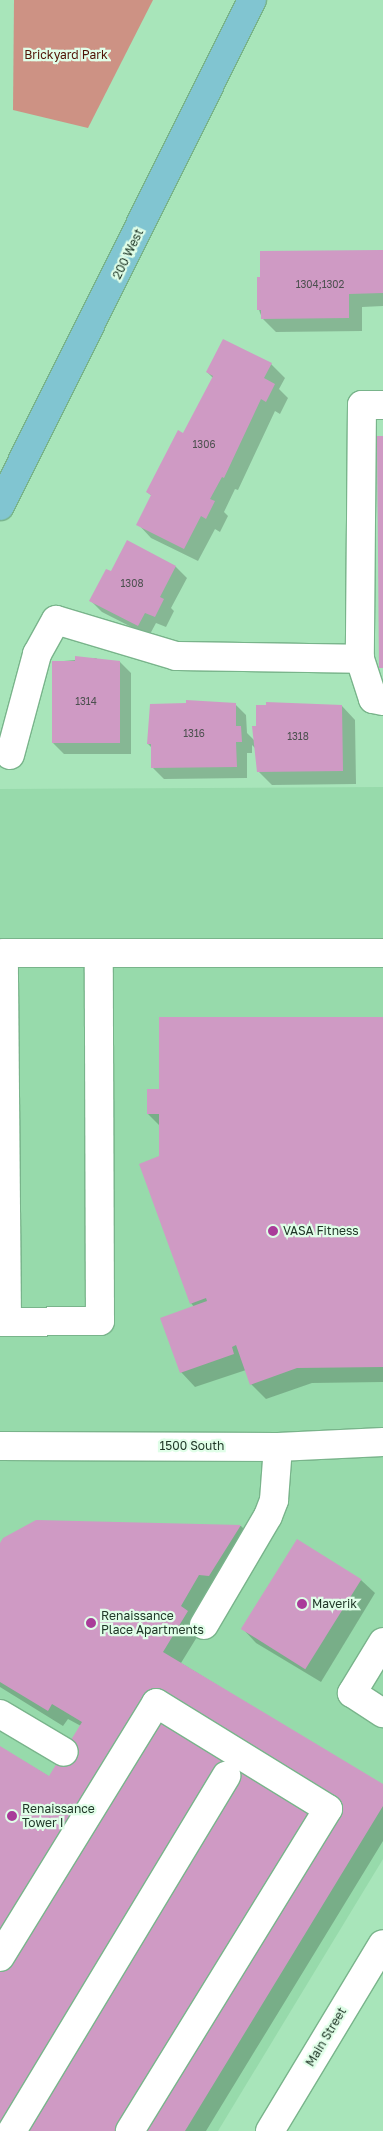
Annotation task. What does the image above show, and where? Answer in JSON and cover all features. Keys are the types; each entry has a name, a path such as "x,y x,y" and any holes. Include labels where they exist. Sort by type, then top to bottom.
{"main road":[{"name":"200 West","path":"0,506 252,0"}],"street":[{"path":"383,405 362,405 360,660 373,699 383,701"},
{"path":"10,755 37,654 56,620 176,656 360,660"},
{"path":"99,953 100,1321 3,1322 2,994 4,952 383,952"},
{"name":"1500 South","path":"0,1446 278,1446 383,1442"},
{"path":"204,1625 268,1516 274,1500 278,1446"},
{"path":"383,1642 352,1693 383,1713"},
{"path":"0,1957 156,1704 328,1809 130,2131"},
{"path":"0,1714 64,1752"},
{"path":"12,2131 226,1776"},
{"name":"Main Street","path":"270,2131 383,1944"}],"shaded area":[{"path":"383,787 383,1859 218,2131 0,2131 0,789"}],"green space":[{"name":"Brickyard Park","path":"14,0 153,0 88,128 13,110"}],"building":[{"path":"383,250 383,293 349,294 349,318 261,319 261,310 257,310 257,277 260,277 260,251"},
{"path":"223,339 272,363 264,378 275,384 266,402 261,399 224,478 222,477 210,499 215,501 206,519 201,516 184,549 136,525 151,495 146,492 178,430 183,433 213,376 206,372"},
{"path":"377,436 383,436 383,668 379,668"},
{"path":"127,540 176,566 160,597 164,599 155,617 145,613 138,626 89,601 106,569 111,571"},
{"path":"75,656 120,661 120,743 52,743 52,661 75,661"},
{"path":"186,700 236,703 236,726 241,726 242,742 236,742 237,767 151,768 151,744 147,744 150,704 186,703"},
{"path":"266,702 342,705 343,771 257,772 252,726 256,726 256,705 266,705"},
{"name":"VASA Fitness","path":"159,1017 383,1017 383,1367 297,1368 250,1385 236,1345 232,1347 234,1354 180,1373 160,1318 207,1301 206,1298 190,1304 139,1164 159,1156 159,1114 147,1114 147,1089 159,1089"},
{"path":"36,1520 241,1525 209,1576 199,1575 181,1606 188,1611 163,1652 383,1784 383,1806 185,2131 0,2131 0,1746 49,1776 82,1722 52,1704 48,1711 0,1682 0,1543 3,1538"},
{"name":"Maverik","path":"297,1539 361,1579 305,1669 241,1629"}],"place":[{"name":"VASA Fitness","path":"273,1231"},
{"name":"Maverik","path":"302,1604"},
{"name":"Renaissance Place Apartments","path":"91,1623"},
{"name":"Renaissance Tower I","path":"12,1816"}]}
